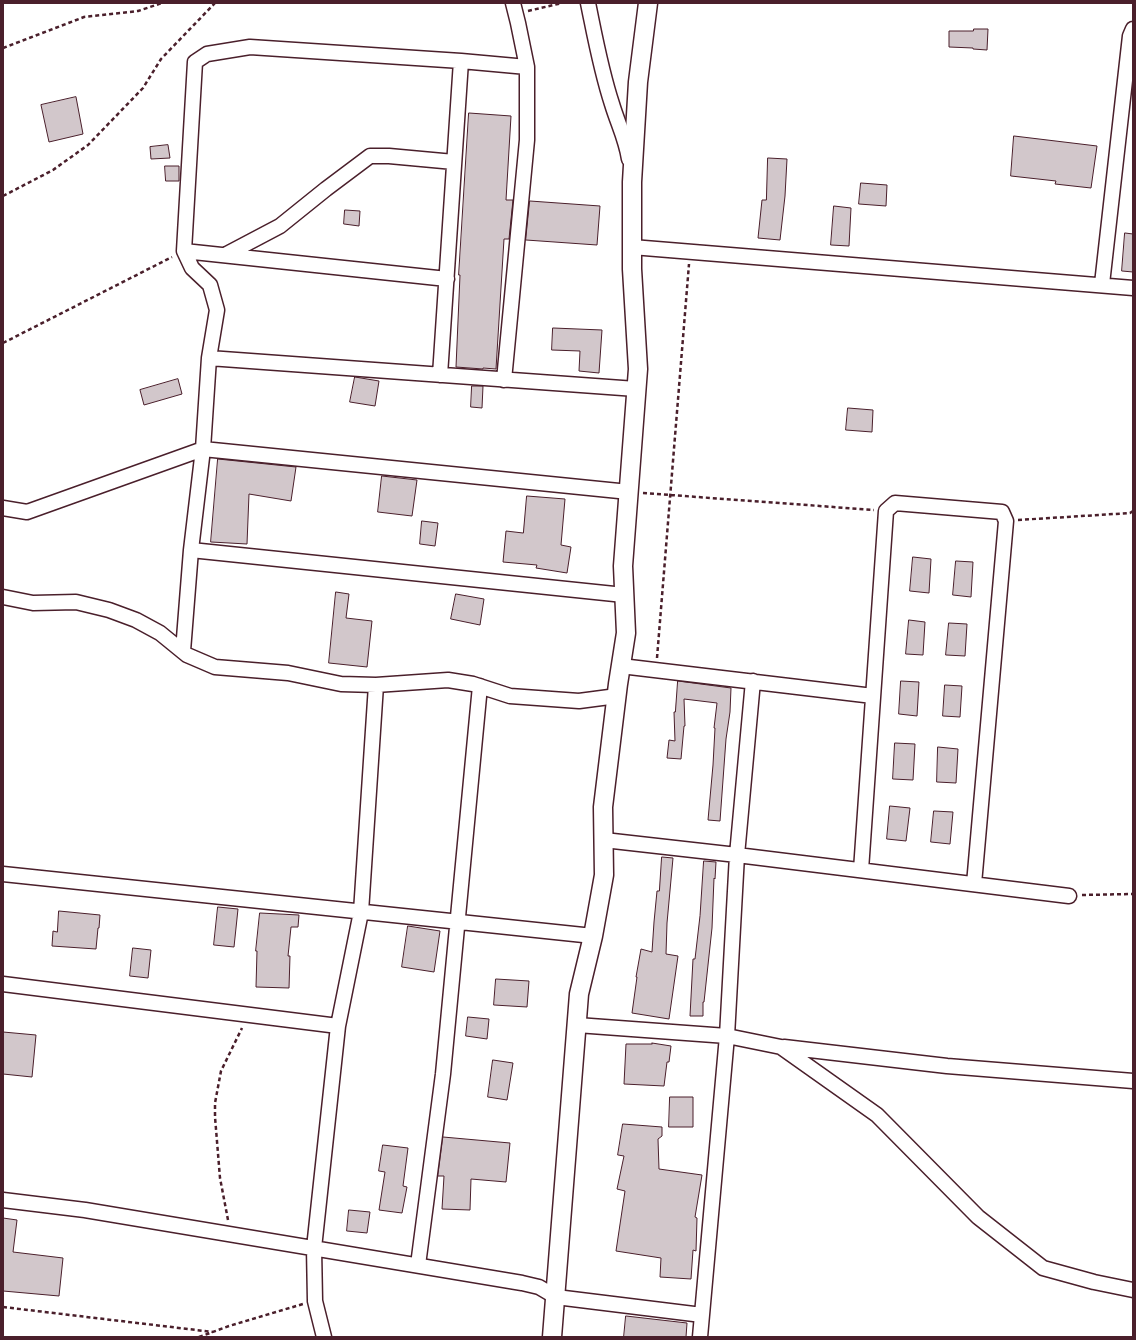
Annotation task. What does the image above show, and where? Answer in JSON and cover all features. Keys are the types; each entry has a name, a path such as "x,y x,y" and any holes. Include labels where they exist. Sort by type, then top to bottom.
{"main road":[{"path":"552,1337 579,994 593,936 604,875 603,806 626,633 623,566 638,369 632,269 632,182 638,82 648,3"}],"street":[{"path":"504,380 527,140 527,67 513,3"},
{"path":"588,3 597,52 610,97 627,145 632,182"},
{"path":"1102,284 1130,36 1133,29"},
{"path":"183,651 191,550 203,449 209,358 217,310 210,285 192,268 184,251 195,62 207,54 250,47 527,67"},
{"path":"440,375 460,61"},
{"path":"225,254 280,226 370,156 389,156 454,162"},
{"path":"632,247 1102,284 1133,288"},
{"path":"184,251 225,254 446,279"},
{"path":"209,358 636,389"},
{"path":"3,508 27,512 203,449 629,492"},
{"path":"861,870 886,511 895,503 1002,512 1006,521 974,884"},
{"path":"191,550 624,595"},
{"path":"3,597 33,603 76,602 109,610 136,620 160,633 188,655 215,667 288,673 341,684 376,685 448,680 480,686 510,696 579,701 617,696"},
{"path":"621,666 873,696"},
{"path":"700,1337 727,1036 738,855 753,681"},
{"path":"324,1337 315,1301 314,1248 338,1026 361,912 376,685"},
{"path":"418,1265 443,1074 480,686"},
{"path":"604,840 1070,896"},
{"path":"3,874 593,936"},
{"path":"3,984 338,1026"},
{"path":"577,1025 727,1036 781,1047 947,1066 1133,1081"},
{"path":"781,1047 877,1115 978,1217 1043,1268 1094,1282 1133,1290"},
{"path":"3,1200 85,1210 522,1283 539,1287 556,1297 702,1315"}],"path":[{"path":"3,48 84,18 138,11 162,3"},
{"path":"3,196 53,170 88,145 143,88 161,59 215,3"},
{"path":"518,23 525,12 562,3"},
{"path":"3,343 184,251"},
{"path":"656,670 690,252"},
{"path":"629,492 886,511"},
{"path":"1006,521 1130,513 1133,511"},
{"path":"1070,896 1133,894"},
{"path":"231,1234 220,1178 214,1103 221,1071 237,1035 249,1015"},
{"path":"199,1337 229,1326 315,1301"},
{"path":"3,1307 213,1332"}],"building":[{"path":"974,29 988,29 987,50 949,47 949,31 973,31"},
{"path":"76,97 83,134 49,142 41,105"},
{"path":"469,113 511,116 506,200 513,200 509,239 504,239 496,369 456,367 459,275"},
{"path":"1014,136 1097,146 1091,188 1055,184 1056,181 1011,176"},
{"path":"168,145 170,158 151,159 150,147"},
{"path":"768,158 787,159 780,240 758,238 762,200 766,200"},
{"path":"165,166 179,166 179,181 166,181"},
{"path":"861,183 887,185 886,206 859,204"},
{"path":"530,201 600,206 597,245 526,240"},
{"path":"834,206 851,208 849,246 831,245"},
{"path":"345,210 360,211 359,226 344,224"},
{"path":"1125,233 1133,234 1133,272 1122,271"},
{"path":"553,328 602,330 599,373 579,371 580,351 552,350"},
{"path":"355,377 379,381 375,406 350,402"},
{"path":"178,379 182,394 144,405 140,390"},
{"path":"472,386 483,386 482,408 471,407"},
{"path":"848,408 873,410 872,432 846,430"},
{"path":"218,459 296,467 291,501 249,494 247,544 211,542"},
{"path":"382,476 417,480 412,516 378,512"},
{"path":"527,496 565,499 561,545 571,547 567,573 536,568 537,565 503,562 506,531 523,533"},
{"path":"422,521 438,523 435,546 420,544"},
{"path":"913,557 931,559 929,593 910,591"},
{"path":"956,561 973,562 971,597 953,595"},
{"path":"336,592 349,594 346,618 372,621 367,667 329,663"},
{"path":"456,594 484,599 480,625 451,619"},
{"path":"909,620 925,622 923,655 906,654"},
{"path":"949,623 967,624 965,656 946,655"},
{"path":"678,681 731,688 720,821 708,820 717,703 684,699 685,726 681,759 667,758 669,740 675,741 674,712"},
{"path":"901,681 919,682 917,716 899,714"},
{"path":"945,685 962,686 960,717 943,716"},
{"path":"895,743 915,744 913,780 893,779"},
{"path":"938,747 958,749 956,783 937,782"},
{"path":"890,806 910,808 906,841 887,839"},
{"path":"934,811 953,812 950,844 931,842"},
{"path":"662,857 673,858 667,923 666,954 678,956 669,1019 632,1013 641,949 652,952 657,891 659,891"},
{"path":"704,861 716,862 712,928 703,1002 703,1016 690,1016 693,959 695,959 700,916"},
{"path":"218,907 238,909 234,947 214,945"},
{"path":"59,911 100,915 96,949 52,946 53,931 57,932"},
{"path":"260,913 299,915 298,927 291,927 288,956 290,956 289,988 256,987 256,951"},
{"path":"408,926 440,931 434,972 402,967"},
{"path":"133,948 151,950 148,978 130,976"},
{"path":"496,979 529,981 527,1007 494,1005"},
{"path":"468,1017 489,1019 487,1039 466,1036"},
{"path":"3,1032 36,1035 32,1077 3,1074"},
{"path":"652,1043 671,1046 664,1086 624,1084 626,1044"},
{"path":"493,1060 513,1063 507,1100 488,1097"},
{"path":"670,1097 693,1097 693,1127 669,1127"},
{"path":"623,1124 662,1127 662,1136 658,1139 659,1169 702,1175 695,1217 697,1218 696,1251 693,1250 691,1279 660,1277 661,1258 616,1251 625,1191 617,1189 624,1156 618,1155"},
{"path":"443,1137 510,1143 506,1182 471,1179 470,1210 442,1209 444,1176 438,1176"},
{"path":"383,1145 408,1148 403,1186 407,1187 402,1213 379,1210 385,1172 379,1171"},
{"path":"349,1210 370,1212 367,1233 347,1231"},
{"path":"3,1218 17,1220 13,1252 63,1258 59,1296 3,1291"},
{"path":"626,1316 687,1323 686,1337 624,1337"}]}
